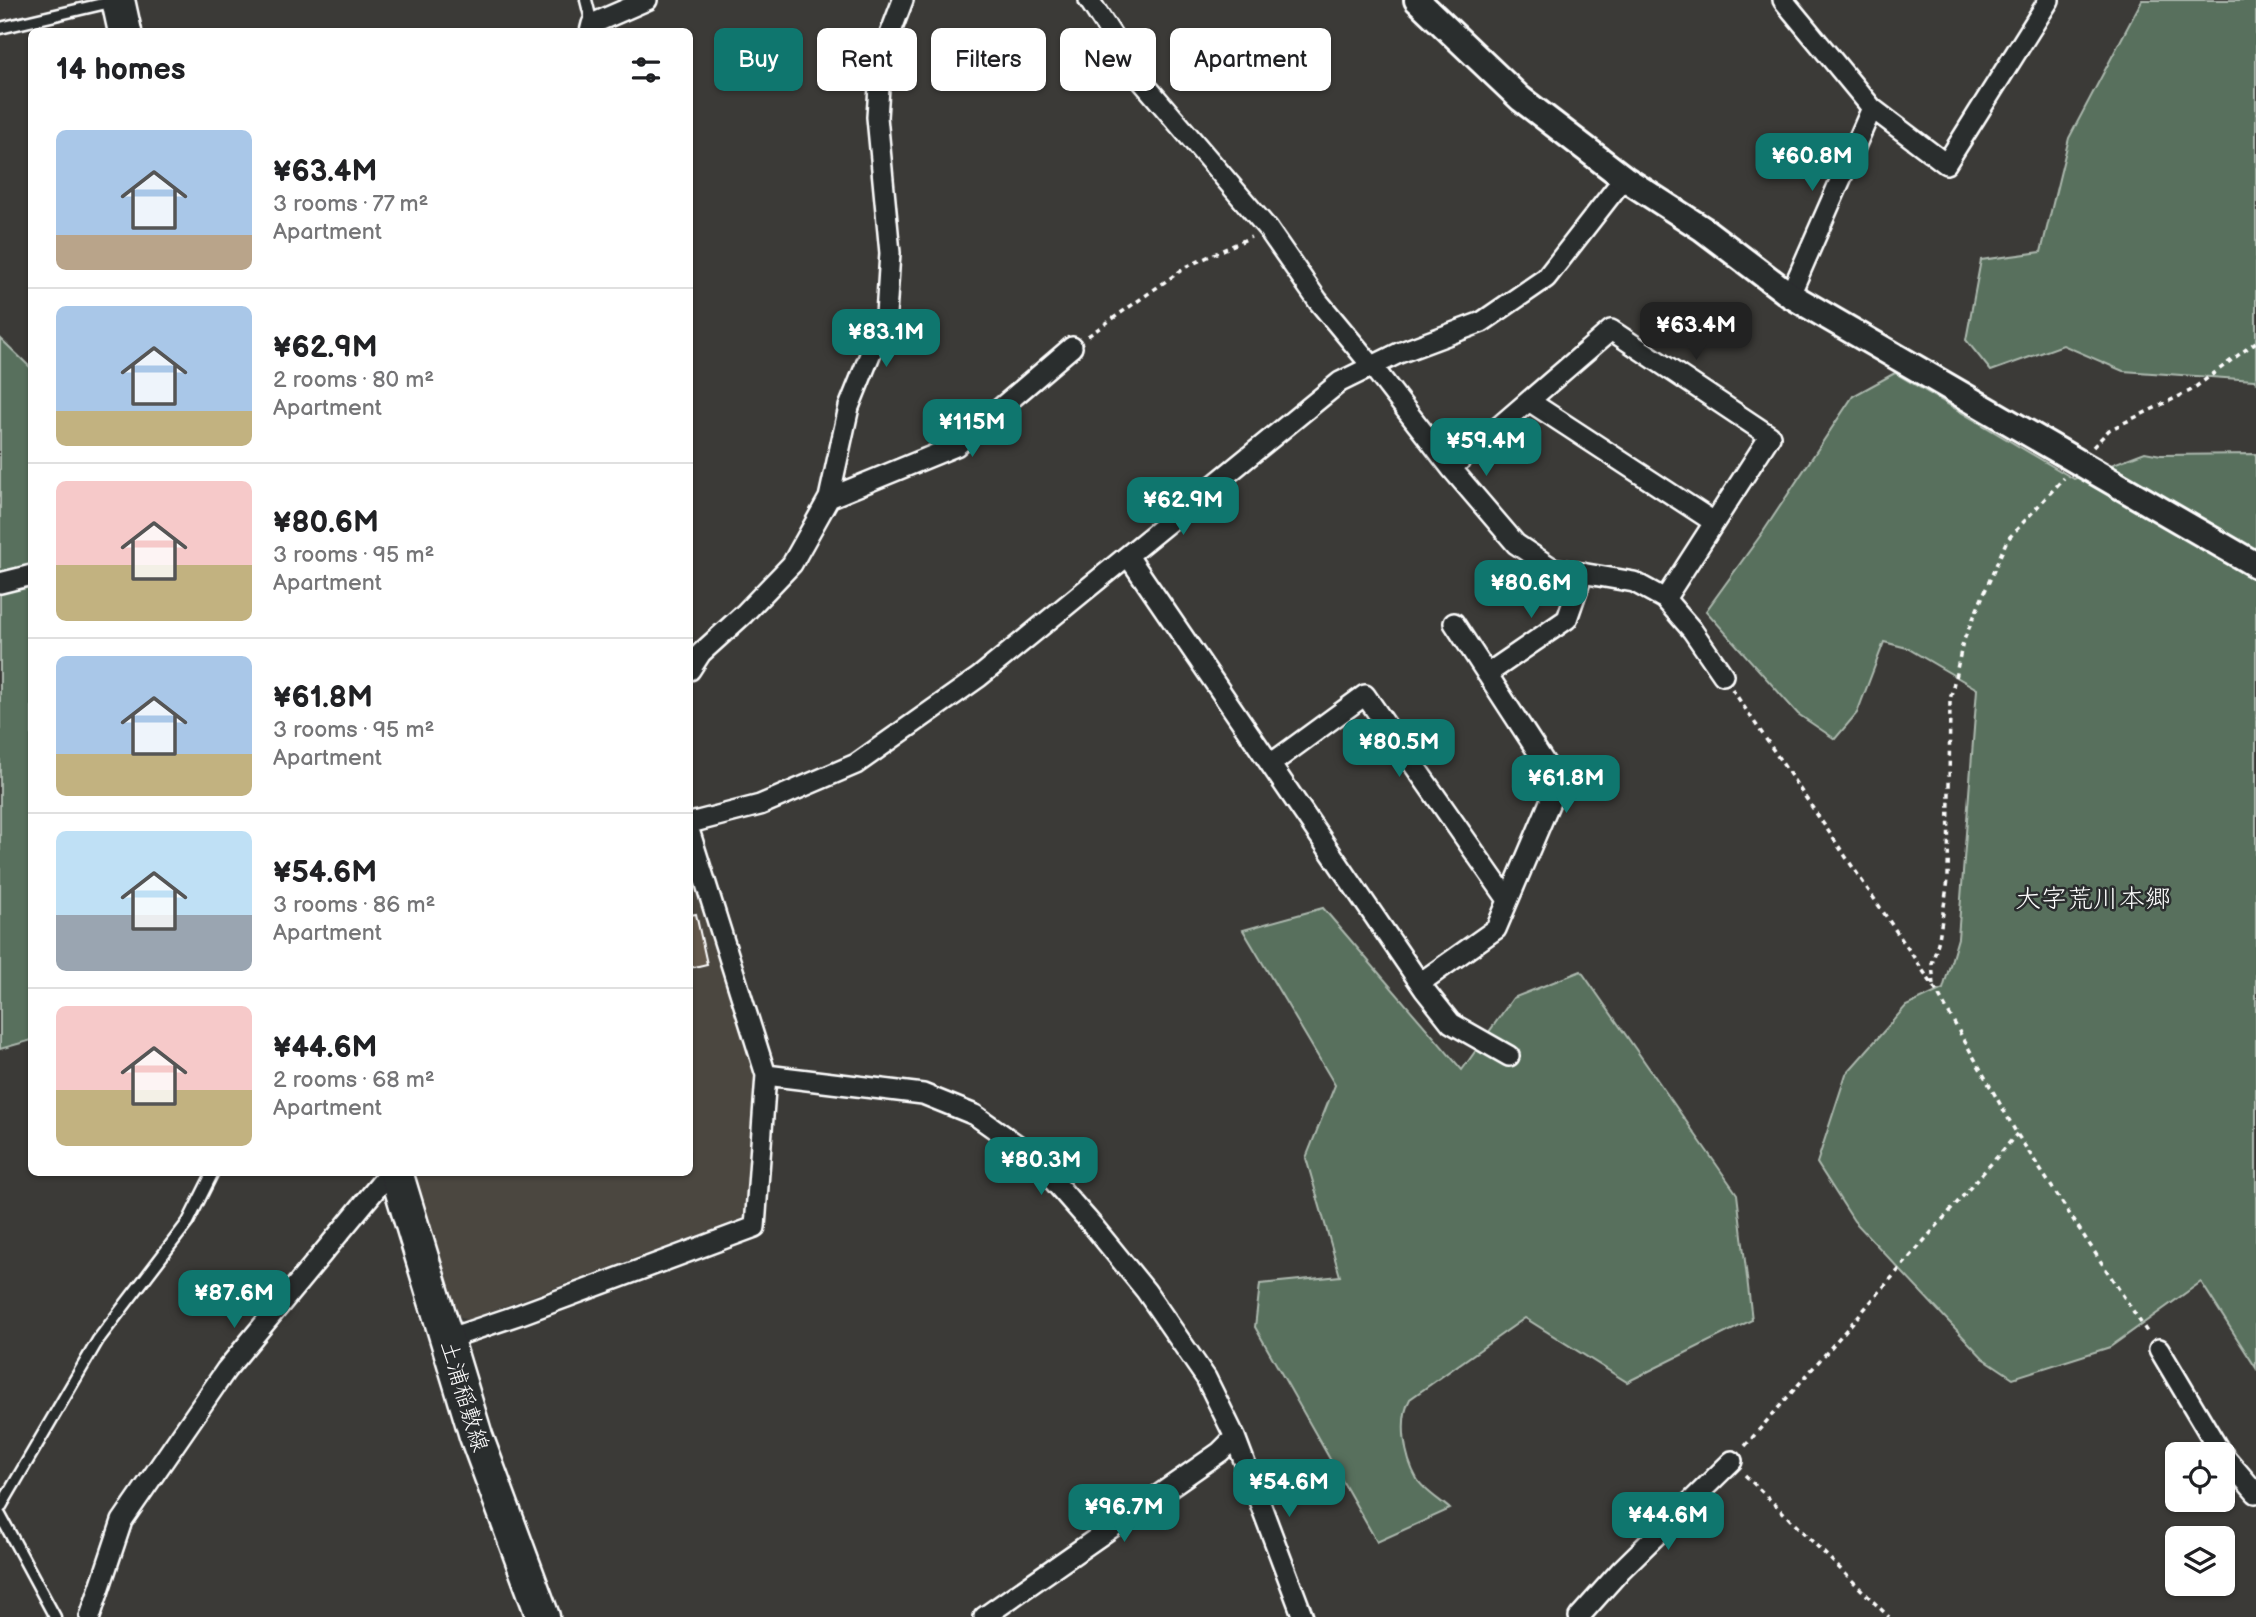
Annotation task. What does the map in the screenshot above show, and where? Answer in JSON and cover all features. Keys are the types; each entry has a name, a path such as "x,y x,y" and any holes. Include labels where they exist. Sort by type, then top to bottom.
{"main road":[{"path":"118,0 124,28"},
{"name":"土浦稲敷線","path":"397,1176 476,1436 542,1617"}],"street":[{"path":"591,28 647,0"},
{"path":"693,665 701,653 744,614 792,564 829,498 849,407 886,315 890,253 877,117 881,58 903,0"},
{"path":"1089,0 1141,80 1268,229 1318,301 1451,468 1516,544 1552,568 1634,582 1665,599 1692,630 1723,676"},
{"path":"1417,0 1521,99 1624,178 1703,229 1790,295 2256,565"},
{"path":"1783,0 1872,108 1946,164 2049,0"},
{"path":"1790,295 1872,108"},
{"path":"693,822 760,805 856,764 979,677 1340,382 1399,353 1482,322 1545,278 1624,178"},
{"path":"1451,468 1611,330 1770,436 1665,599"},
{"path":"829,498 956,446 1072,347"},
{"path":"1529,401 1714,522"},
{"path":"1128,556 1420,983 1451,1023 1508,1056"},
{"path":"1487,674 1567,620 1583,573"},
{"path":"0,583 28,576"},
{"path":"1420,983 1496,929 1558,783 1454,623"},
{"path":"1272,763 1365,695 1508,900"},
{"path":"447,1339 755,1227 766,1075 693,843"},
{"path":"766,1075 923,1094 975,1115 1030,1154 1146,1291 1206,1378 1235,1437 1303,1617"},
{"path":"90,1617 122,1521 226,1370 387,1176"},
{"path":"2159,1349 2219,1450 2256,1493"},
{"path":"984,1617 1220,1451 1235,1437"},
{"path":"1579,1617 1621,1570 1732,1461"}],"lane":[{"path":"0,28 118,0"},
{"path":"586,0 591,28"},
{"path":"0,1508 98,1340 188,1222 211,1176"},
{"path":"0,1515 55,1617"}],"path":[{"path":"1072,347 1186,267 1268,229"},
{"path":"1934,987 1932,964 1939,939 1948,880 1950,700 1963,642 2007,540 2109,430 2190,391 2256,342"},
{"path":"1723,676 1934,987 2017,1134 2159,1349"},
{"path":"1889,1617 1732,1461 2017,1134"}],"shaded area":[{"path":"693,879 756,1077 749,1202 744,1218 467,1320 455,1314 410,1176 693,1176"}],"green space":[{"path":"2142,0 2256,0 2256,382 2123,371 2063,345 1991,371 1966,340 1981,260 2041,252 2069,138"},
{"path":"0,338 28,365 28,1041 0,1049"},
{"path":"1895,373 2074,479 2145,452 2161,455 2256,454 2256,1368 2201,1282 2110,1347 2013,1378 1983,1358 1854,1221 1817,1163 1846,1074 1906,1006 1943,989 1958,938 1977,689 1907,648 1884,642 1857,713 1835,739 1798,714 1706,611 1763,532 1853,396"},
{"path":"1323,908 1462,1070 1513,998 1581,971 1737,1194 1752,1320 1627,1382 1525,1318 1410,1399 1404,1418 1404,1439 1409,1461 1420,1483 1450,1509 1377,1542 1255,1327 1260,1284 1340,1276 1306,1158 1335,1085 1243,930"}],"building":[{"path":"693,914 696,914 707,964 693,967"}],"district":[{"name":"大字荒川本郷","path":"2093,898"}]}
